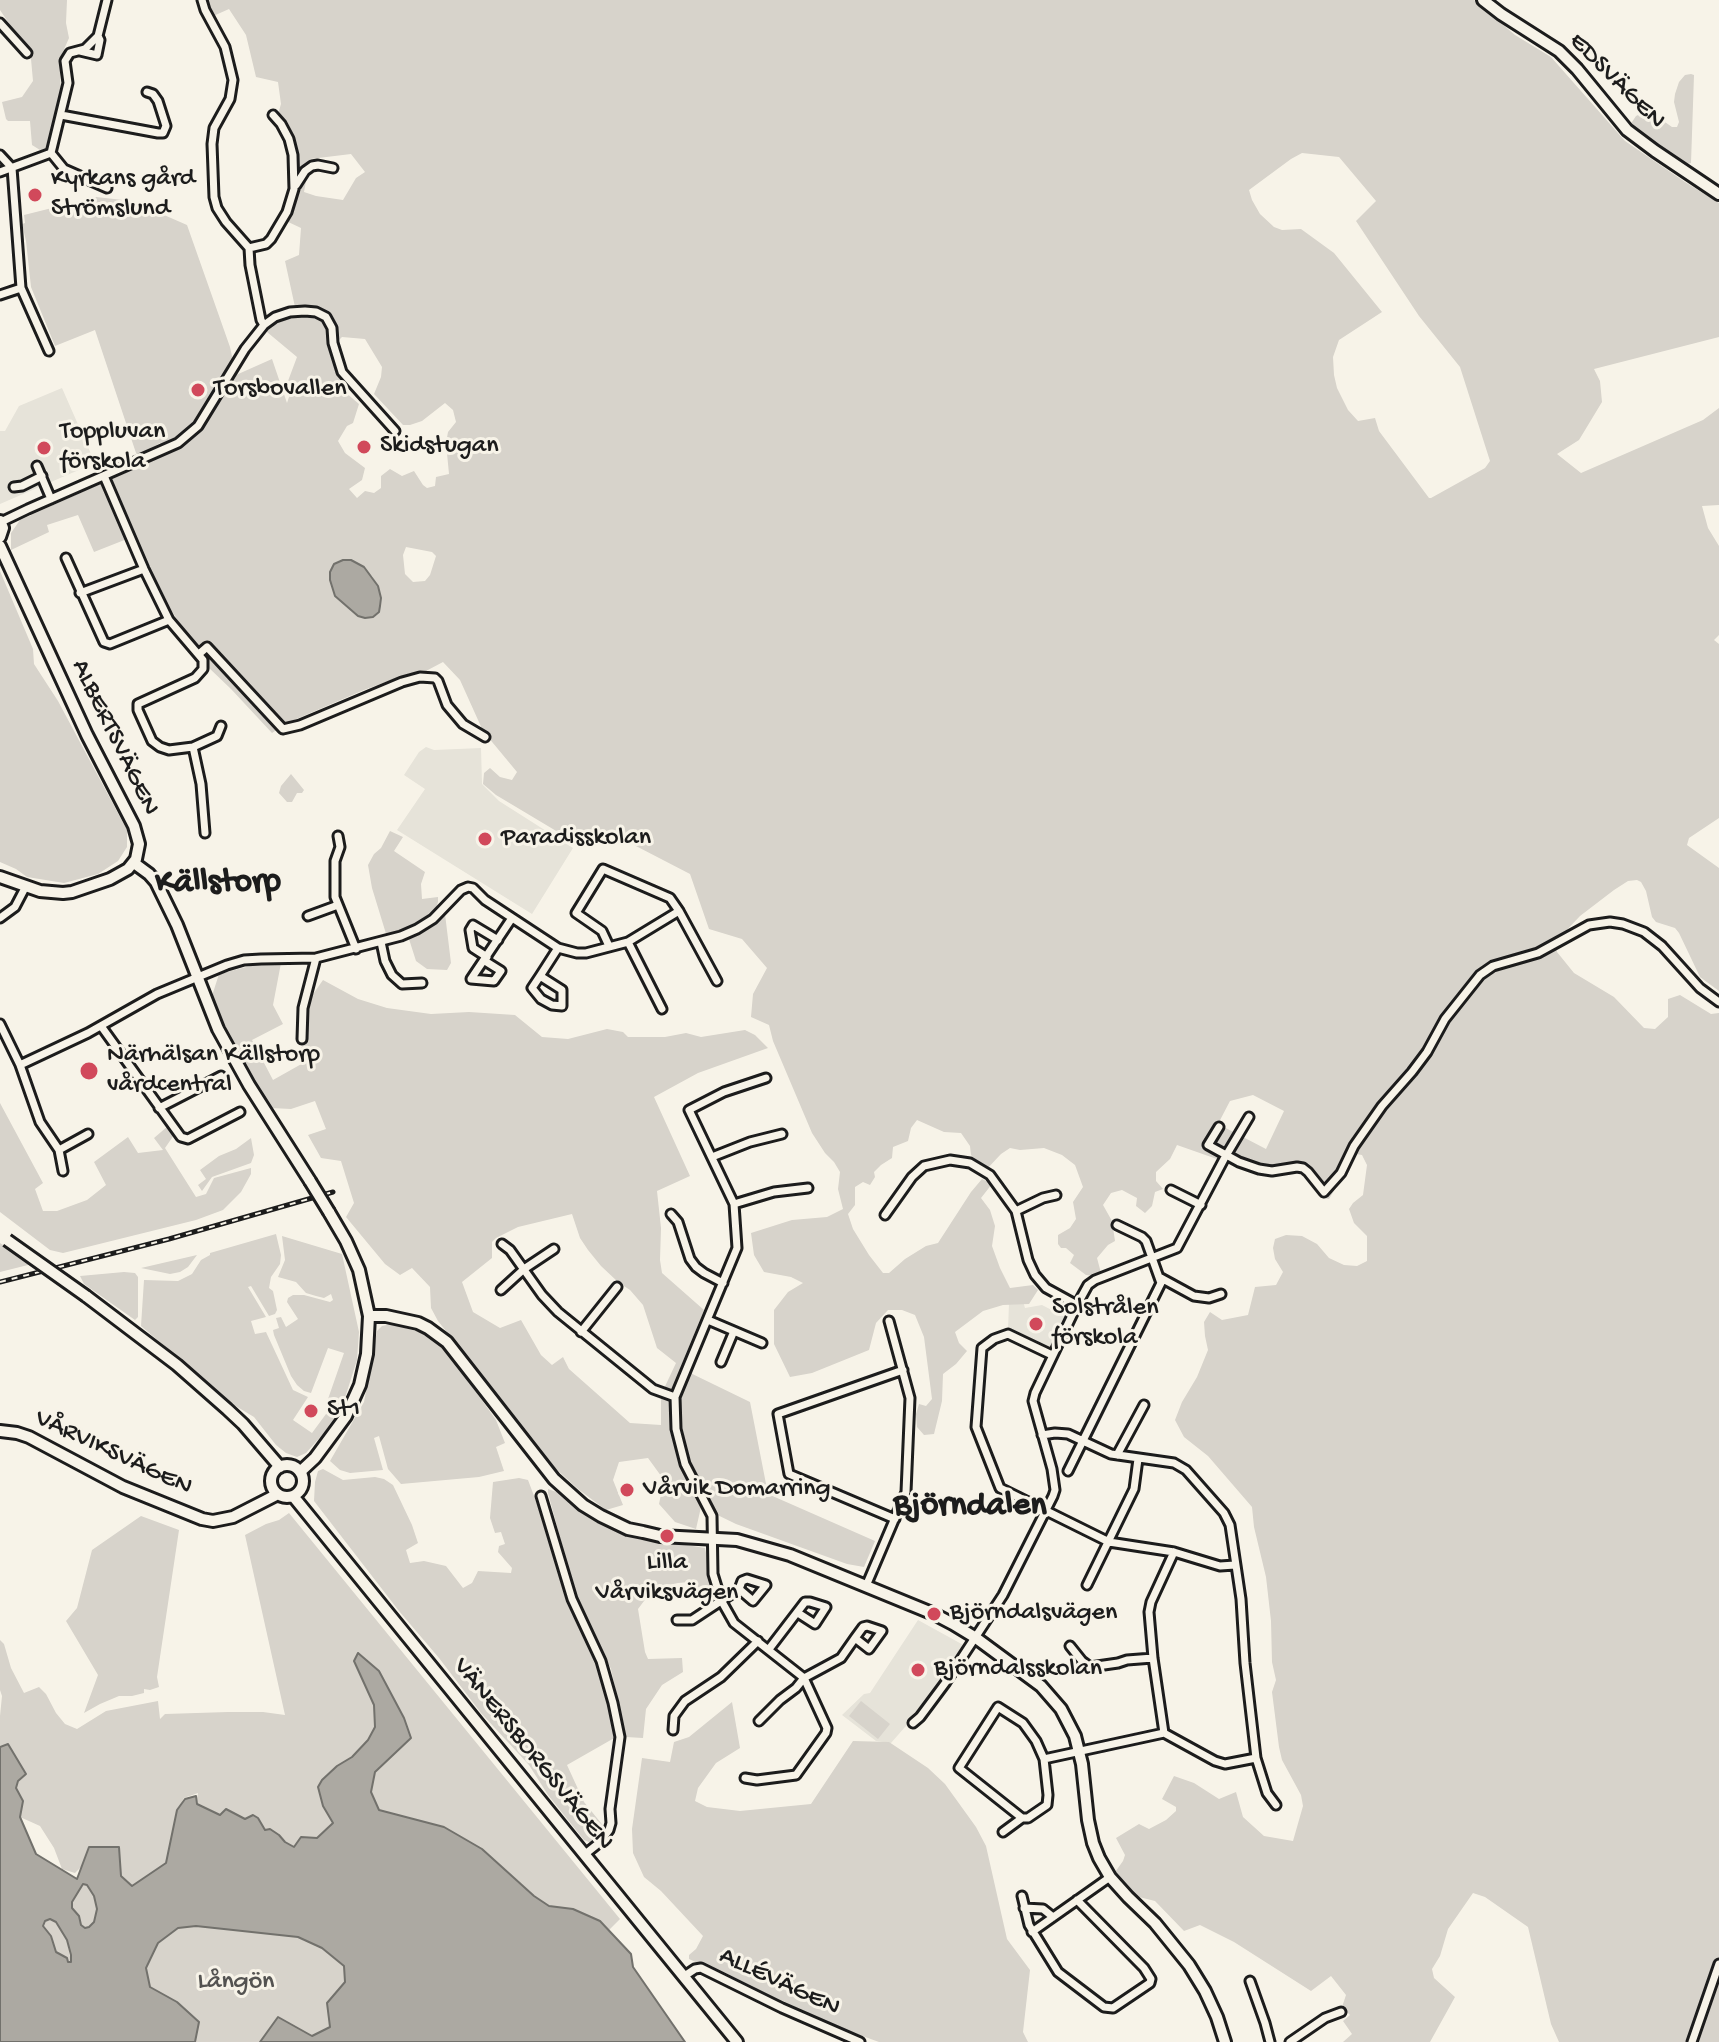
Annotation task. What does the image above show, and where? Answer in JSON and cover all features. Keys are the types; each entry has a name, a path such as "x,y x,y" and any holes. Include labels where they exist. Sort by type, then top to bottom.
{"street":[{"path":"107,0 98,36 97,55 80,51 70,53 65,61 68,79 51,153 64,169 107,188"},
{"path":"202,0 225,47 233,80 230,99 214,128 214,197 226,222 249,248 264,325"},
{"name":"EDSVÄGEN","path":"1483,0 1559,51 1627,130 1719,194"},
{"path":"0,23 27,53"},
{"path":"61,115 163,133 166,126 158,101 147,92"},
{"path":"273,115 289,139 294,189"},
{"path":"0,172 51,153"},
{"path":"0,155 12,168 21,288 49,351"},
{"path":"249,248 266,244 271,239 305,171 318,165 333,168"},
{"path":"0,295 21,288"},
{"path":"0,537 3,530 1,521 178,443 198,426 245,349 264,325 290,312 316,312 326,317 332,328 342,372 395,431"},
{"path":"37,466 51,499"},
{"path":"14,487 42,476"},
{"path":"104,476 169,620 203,660 203,669 195,678 138,704 152,741 169,750 193,747 217,736 221,726"},
{"name":"ALBERTSVÄGEN","path":"0,546 87,735 134,826 139,844 134,863"},
{"path":"66,558 104,642 110,644 169,620"},
{"path":"80,593 144,569"},
{"path":"199,654 207,647 283,729 420,677 435,678 447,705 463,724 485,737"},
{"path":"193,747 201,784 205,833"},
{"path":"338,836 340,847 335,861 335,897 356,949"},
{"path":"0,877 54,893 72,892 121,874 134,863 149,874 177,925 218,1029 249,1085 346,1241 359,1270 369,1316 367,1354 353,1402 336,1431 300,1472"},
{"path":"609,946 602,931 576,913 603,869 670,898 717,981"},
{"path":"0,918 15,907 26,886"},
{"path":"20,1065 101,1026 157,994 244,960 316,958 401,936 425,924 468,887 558,948 577,953 628,942 679,911"},
{"path":"308,916 338,905"},
{"path":"498,940 473,925 470,930 473,948 486,959 512,918"},
{"path":"1219,1127 1208,1145 1226,1156 1267,1170 1303,1168 1324,1192 1341,1173 1354,1146 1382,1106 1427,1052 1445,1019 1480,975 1493,966 1538,953 1589,925 1602,922 1623,924 1644,932 1654,938 1700,988 1719,1002"},
{"path":"381,942 392,975 402,984 422,983"},
{"path":"628,942 662,1009"},
{"path":"540,976 562,990 562,1006 541,999 532,988 558,948"},
{"path":"302,1039 303,1008 316,958"},
{"path":"0,1024 20,1065 40,1122 59,1150 63,1171"},
{"path":"101,1026 176,1131 185,1139 240,1112"},
{"path":"159,1108 221,1076"},
{"path":"745,1778 757,1780 796,1775 827,1728 804,1678 734,1623 721,1600 713,1574 712,1516 685,1464 676,1429 675,1397 737,1248 734,1204 689,1110 724,1092 766,1078"},
{"path":"913,1723 929,1706 1003,1595 1055,1490 1033,1401 1052,1355 1088,1285 1177,1248 1249,1117"},
{"path":"59,1150 88,1134"},
{"path":"712,1157 782,1134"},
{"path":"885,1215 924,1166 950,1160 970,1163 990,1175 1016,1211 1028,1260 1035,1275 1046,1288 1077,1305"},
{"path":"734,1204 774,1192 808,1188"},
{"path":"1171,1190 1201,1205"},
{"path":"1016,1211 1056,1195"},
{"path":"671,1214 678,1222 690,1259 704,1273 723,1283"},
{"path":"1068,1471 1161,1283 1146,1241 1117,1225"},
{"path":"4,1238 132,1330 187,1374 243,1424 280,1467"},
{"path":"502,1244 558,1312 653,1389 675,1397"},
{"path":"501,1290 524,1269 554,1249"},
{"path":"1161,1278 1194,1296 1209,1298 1221,1294"},
{"path":"581,1332 617,1287"},
{"path":"369,1316 386,1316 418,1323 447,1342 554,1479 583,1505 628,1529 660,1536 737,1540 761,1546 934,1614 976,1638 1027,1674 1052,1698 1068,1721 1079,1752 1093,1843 1110,1877 1155,1923 1189,1965 1205,1991 1225,2042"},
{"path":"708,1320 762,1343"},
{"path":"866,1586 906,1492 910,1398 889,1321"},
{"path":"721,1362 734,1331"},
{"path":"1052,1355 1008,1334 984,1345 981,1352 976,1427 1000,1488 1109,1542 1174,1552 1220,1566 1235,1565"},
{"path":"895,1519 789,1474 778,1414 903,1370"},
{"path":"1117,1455 1144,1405"},
{"name":"VÅRVIKSVÄGEN","path":"0,1431 29,1437 131,1490 202,1519 222,1520 241,1514 278,1494"},
{"path":"1042,1435 1068,1434 1117,1455 1174,1463 1186,1470 1228,1519 1241,1599 1256,1758 1267,1793 1276,1805"},
{"path":"1087,1585 1134,1489 1138,1459"},
{"path":"252,1507 274,1471 280,1467 291,1466 300,1472 303,1484 293,1496 285,1497 273,1488 271,1478"},
{"name":"VÄNERSBORGSVÄGEN","path":"293,1496 737,2042"},
{"path":"541,1496 572,1599 601,1661 620,1737 609,1830 584,1855"},
{"path":"1164,1733 1149,1612 1174,1552"},
{"path":"677,1620 692,1620 739,1589"},
{"path":"769,1649 798,1613"},
{"path":"759,1721 804,1678 841,1658 855,1638"},
{"path":"673,1730 674,1716 685,1701 721,1677 758,1641"},
{"path":"1070,1646 1090,1667 1153,1658"},
{"path":"1003,1832 1047,1805 1048,1795 1044,1759 1036,1741 1023,1723 998,1707 959,1768 1022,1818"},
{"path":"1044,1759 1164,1733 1225,1764 1256,1758"},
{"path":"1032,1932 1110,1877"},
{"path":"1022,1896 1032,1932 1058,1972 1104,2007 1113,2008 1150,1983 1151,1979 1144,1968 1077,1900"},
{"path":"1024,1908 1043,1909 1053,1917"},
{"path":"1692,2042 1719,1964"},
{"name":"ALLÉVÄGEN","path":"683,1977 701,1968 860,2042"},
{"path":"1250,1981 1270,2042"},
{"path":"1290,2042 1325,2018 1341,2012"}],"shaded area":[{"name":"Toppluvan förskola","path":"62,388 95,463 0,504 0,431 5,431 19,406"},
{"path":"351,560 364,567 378,586 380,606 373,617 358,616 335,596 330,572 334,564"},
{"name":"Paradisskolan","path":"426,747 434,750 481,748 482,784 499,801 573,848 532,914 397,830 425,789 404,775 419,752"},
{"name":"Solstrålen förskola","path":"1023,1301 1025,1308 1042,1305 1067,1318 1052,1347 1047,1349 1008,1330 1009,1303"},
{"name":"Björndalsskolan","path":"918,1620 967,1647 915,1718 891,1743 876,1741 842,1715 864,1694 870,1693"},
{"path":"358,1653 379,1671 411,1738 375,1772 371,1792 379,1810 444,1827 482,1849 549,1906 573,1909 600,1921 631,1954 633,1967 685,2042 260,2042 278,2017 312,2036 330,2027 327,2003 345,1982 344,1966 322,1948 298,1937 196,1926 178,1928 158,1943 146,1968 150,1987 177,2002 199,2022 195,2042 0,2042 0,1747 8,1744 26,1774 18,1781 16,1788 23,1801 20,1817 36,1854 77,1879 89,1847 119,1847 121,1876 132,1886 166,1863 177,1810 185,1799 196,1796 197,1804 220,1815 226,1809 245,1819 253,1815 265,1830 270,1829 294,1847 301,1837 317,1838 333,1823 323,1806 318,1787 337,1766 352,1757 375,1727 374,1705 354,1661","holes":["83,1884 94,1896 97,1909 94,1922 85,1928 72,1908 72,1902","50,1919 56,1922 67,1940 71,1962 56,1952 51,1936 43,1926"]}],"green space":[{"path":"0,0 67,0 69,38 62,54 61,91 46,149 40,150 32,145 30,121 6,119 2,102 22,97 33,81 30,48 20,40 0,10"},
{"path":"203,0 1474,0 1515,35 1551,57 1625,141 1719,203 1719,337 1594,369 1600,381 1602,402 1579,440 1557,454 1581,473 1703,420 1719,408 1719,505 1702,506 1708,528 1719,546 1719,635 1714,640 1719,644 1719,818 1689,838 1687,845 1719,868 1719,991 1700,977 1675,928 1656,922 1652,917 1646,891 1637,880 1628,881 1614,890 1553,940 1557,952 1574,973 1614,997 1644,1028 1655,1029 1668,1017 1668,999 1680,995 1711,1014 1719,1013 1719,2042 1559,2042 1551,2024 1528,1927 1485,1897 1473,1893 1448,1929 1440,1956 1432,1969 1434,1978 1455,1997 1430,2042 1343,2042 1352,2034 1343,2021 1350,2015 1342,2007 1346,1995 1331,1976 1311,1991 1234,1942 1200,1925 1184,1931 1155,1901 1131,1895 1113,1875 1125,1855 1116,1838 1139,1824 1149,1829 1176,1811 1176,1807 1162,1799 1174,1776 1194,1783 1219,1799 1236,1792 1243,1817 1264,1836 1293,1841 1303,1806 1279,1747 1272,1692 1276,1680 1272,1662 1271,1621 1252,1507 1208,1456 1184,1437 1175,1420 1208,1350 1204,1322 1210,1312 1222,1320 1248,1315 1255,1287 1276,1285 1283,1272 1275,1259 1275,1239 1286,1235 1302,1236 1317,1244 1329,1258 1344,1265 1357,1266 1367,1261 1367,1236 1354,1223 1349,1209 1363,1195 1367,1165 1362,1155 1356,1154 1329,1199 1321,1198 1302,1171 1273,1174 1251,1171 1177,1145 1170,1159 1156,1172 1156,1181 1163,1189 1155,1192 1152,1206 1145,1213 1136,1206 1137,1198 1122,1190 1111,1193 1103,1205 1112,1221 1115,1241 1097,1258 1101,1273 1094,1276 1086,1275 1070,1263 1074,1255 1058,1244 1058,1235 1070,1228 1076,1219 1073,1202 1083,1187 1075,1165 1062,1155 1044,1148 1010,1148 986,1170 971,1155 970,1146 961,1133 944,1132 917,1120 908,1141 893,1147 892,1158 874,1172 875,1177 870,1185 863,1182 855,1187 855,1205 848,1214 869,1255 883,1273 889,1273 926,1246 938,1243 982,1179 992,1184 981,1198 990,1210 995,1226 992,1246 1010,1288 1033,1285 1038,1290 1029,1304 1003,1305 983,1311 955,1332 959,1343 967,1351 943,1374 942,1401 934,1434 924,1435 917,1427 916,1414 919,1404 926,1406 932,1399 924,1337 915,1315 902,1310 888,1310 876,1323 869,1350 812,1373 790,1377 774,1344 774,1310 788,1292 803,1283 791,1277 764,1272 754,1255 751,1233 792,1220 827,1217 843,1209 838,1189 840,1172 812,1133 769,1025 751,1017 753,994 767,968 742,939 709,929 690,874 607,831 583,847 483,784 484,773 490,768 500,777 512,780 517,772 483,731 460,680 443,662 426,671 410,673 364,690 287,723 272,733 208,667 206,656 193,644 155,585 110,481 112,476 164,452 160,443 137,456 95,330 55,346 31,287 22,224 25,223 24,215 96,197 132,201 187,225 230,347 236,375 272,359 287,403 288,381 297,357 267,332 264,320 295,307 285,261 299,255 301,228 284,220 292,205 290,133 278,114 281,104 278,82 256,77 246,35 229,9 211,17","holes":["1302,153 1339,157 1376,201 1356,221 1419,316 1460,367 1490,461 1485,468 1429,498 1379,431 1375,418 1358,421 1348,410 1337,388 1333,357 1339,340 1382,312 1334,253 1301,229 1282,230 1274,227 1260,214 1249,190","351,154 365,172 356,178 343,200 316,196 304,192 310,159","342,337 365,339 382,367 374,394 403,425 422,421 445,403 453,410 456,422 448,432 446,443 449,474 436,477 435,486 427,488 414,471 402,476 390,469 381,476 381,488 374,493 365,491 357,498 349,489 362,480 365,468 345,453 338,441 347,426 353,423 359,404 345,392 331,348","406,547 432,552 436,556 425,581 413,582 405,574 403,555","334,564 372,576 381,598 330,580","1253,1095 1284,1111 1266,1149 1218,1124 1230,1101"]},
{"path":"1685,75 1694,75 1691,163 1683,165 1630,130 1630,125 1636,116 1648,110 1672,127 1677,127 1675,94 1679,82"},
{"path":"100,484 127,539 94,552 78,515 47,525 49,532 11,550 11,533 20,520"},
{"path":"0,571 33,649 34,664 58,701 127,830 127,847 118,861 98,874 64,883 27,877 0,862"},
{"path":"291,774 304,790 297,793 292,802 287,802 279,793"},
{"path":"390,831 403,837 394,851 425,872 421,884 422,899 438,897 438,902 429,917 387,937 368,865"},
{"path":"445,914 451,963 447,970 427,969 416,961 409,939"},
{"path":"281,963 273,1005 283,1024 252,1040 273,1080 305,1062 299,1050 308,1040 309,1000 323,980 358,999 387,1008 431,1014 469,1012 515,1015 542,1037 568,1039 607,1029 623,1032 628,1037 665,1037 686,1033 701,1037 745,1030 755,1035 768,1048 698,1073 654,1097 690,1176 657,1191 662,1273 704,1310 680,1368 750,1402 768,1494 875,1541 864,1567 847,1564 736,1524 701,1507 696,1529 675,1522 659,1504 664,1480 648,1458 619,1462 613,1480 623,1505 606,1510 554,1467 438,1321 431,1308 430,1287 412,1268 400,1275 385,1264 346,1217 354,1203 341,1161 321,1158 308,1135 326,1129 315,1101 291,1109 271,1108 227,1039 211,999 219,974 258,964","holes":["572,1214 580,1238 601,1266 643,1305 657,1348 676,1363 661,1395 661,1425 630,1423 569,1369 563,1357 552,1365 541,1355 521,1320 500,1328 473,1312 462,1282 492,1258 492,1242 496,1238 518,1227"]},
{"path":"0,1103 43,1183 35,1189 43,1211 57,1211 87,1200 106,1185 94,1162 128,1137 138,1153 163,1150 154,1138 168,1126 174,1135 165,1148 196,1197 206,1194 214,1178 251,1168 251,1174 241,1192 223,1210 196,1220 63,1253 50,1250 0,1212"},
{"path":"251,1138 254,1155 251,1163 212,1177 202,1191 198,1185 206,1179 200,1170"},
{"path":"276,1234 280,1264 271,1277 269,1288 273,1291 277,1310 269,1316 251,1286 248,1287 266,1317 251,1321 255,1334 266,1332 293,1390 308,1397 293,1420 312,1433 326,1414 336,1416 306,1453 297,1457 276,1445 254,1417 234,1405 141,1326 144,1280 178,1281 192,1274 210,1253"},
{"path":"282,1236 342,1254 359,1332 357,1360 343,1404 328,1399 344,1353 328,1348 311,1393 304,1391 291,1376 274,1335 273,1330 279,1328 276,1318 281,1317 286,1327 298,1319 287,1302 293,1295 333,1300 331,1294 324,1298 306,1293 296,1282 278,1277 285,1260"},
{"path":"0,1243 32,1264 0,1272"},
{"path":"197,1255 180,1272 170,1274 141,1268"},
{"path":"135,1273 138,1277 138,1317 135,1320 84,1284 80,1276"},
{"path":"391,1324 423,1333 436,1341 455,1362 496,1420 505,1443 496,1447 504,1471 479,1477 401,1484 388,1469 379,1436 374,1438 383,1470 350,1473 340,1470 330,1461 364,1402 377,1331"},
{"path":"323,1469 343,1480 375,1477 393,1485 418,1543 406,1550 410,1563 424,1561 446,1566 463,1588 472,1583 478,1571 511,1573 512,1568 498,1552 499,1546 505,1544 501,1532 495,1533 490,1518 493,1482 519,1478 528,1480 571,1606 596,1659 616,1737 567,1765 584,1802 605,1828 600,1838 591,1843 584,1840 548,1795 529,1765 481,1713 314,1501 318,1471"},
{"path":"548,1489 562,1494 598,1520 642,1538 705,1548 715,1599 705,1605 689,1582 678,1583 664,1586 647,1597 638,1609 648,1659 682,1658 683,1672 662,1685 646,1709 643,1738 626,1737 611,1669 574,1589"},
{"path":"289,1513 620,1919 608,1931 600,1921 573,1909 549,1906 533,1896 482,1849 444,1827 379,1810 371,1792 375,1772 411,1738 358,1653 354,1662 374,1705 375,1727 352,1757 322,1780 323,1806 333,1823 317,1838 301,1837 294,1847 279,1834 265,1830 262,1824 226,1809 221,1815 196,1804 198,1793 184,1798 177,1810 166,1863 132,1886 89,1847 83,1865 75,1873 62,1869 54,1848 40,1826 20,1817 23,1801 16,1788 18,1781 8,1745 0,1747 0,1640 24,1693 39,1687 65,1724 77,1729 106,1711 158,1701 160,1719 165,1714 263,1712 285,1715 245,1535"},
{"path":"141,1516 179,1530 157,1677 159,1687 144,1689 144,1693 132,1696 119,1696 84,1713 98,1675 66,1621 77,1608 92,1550"},
{"path":"861,1701 890,1724 878,1739 849,1716"},
{"path":"732,1702 740,1748 716,1763 698,1788 695,1801 707,1807 740,1811 811,1804 853,1741 889,1742 928,1768 945,1784 986,1846 1007,1939 1030,1970 1023,2032 1028,2042 879,2042 824,2022 689,1959 703,1936 644,1877 633,1853 632,1829 642,1758 670,1762 674,1742 689,1737"},
{"path":"83,1884 94,1896 97,1909 94,1922 84,1928 72,1908 72,1902"},
{"path":"50,1919 56,1922 67,1940 71,1962 56,1952 51,1936 43,1926"},
{"name":"Långön","path":"196,1926 298,1937 322,1948 344,1965 345,1981 327,2003 330,2027 312,2036 278,2017 260,2042 195,2042 199,2022 177,2002 150,1987 146,1968 158,1943 178,1928"}],"railway":[{"path":"0,1282 169,1239 333,1192"}],"place":[{"name":"Kyrkans gård Strömslund","path":"35,195"},
{"name":"Torsbovallen","path":"198,390"},
{"name":"Skidstugan","path":"364,447"},
{"name":"Toppluvan förskola","path":"44,448"},
{"name":"Paradisskolan","path":"485,839"},
{"name":"Närhälsan Källstorp vårdcentral","path":"89,1071"},
{"name":"Solstrålen förskola","path":"1036,1324"},
{"name":"St1","path":"311,1411"},
{"name":"Vårvik Domarring","path":"627,1490"},
{"name":"Lilla Vårviksvägen","path":"667,1536"},
{"name":"Björndalsvägen","path":"934,1614"},
{"name":"Björndalsskolan","path":"918,1670"}],"district":[{"name":"Källstorp","path":"218,885"},
{"name":"Björndalen","path":"970,1508"}]}
